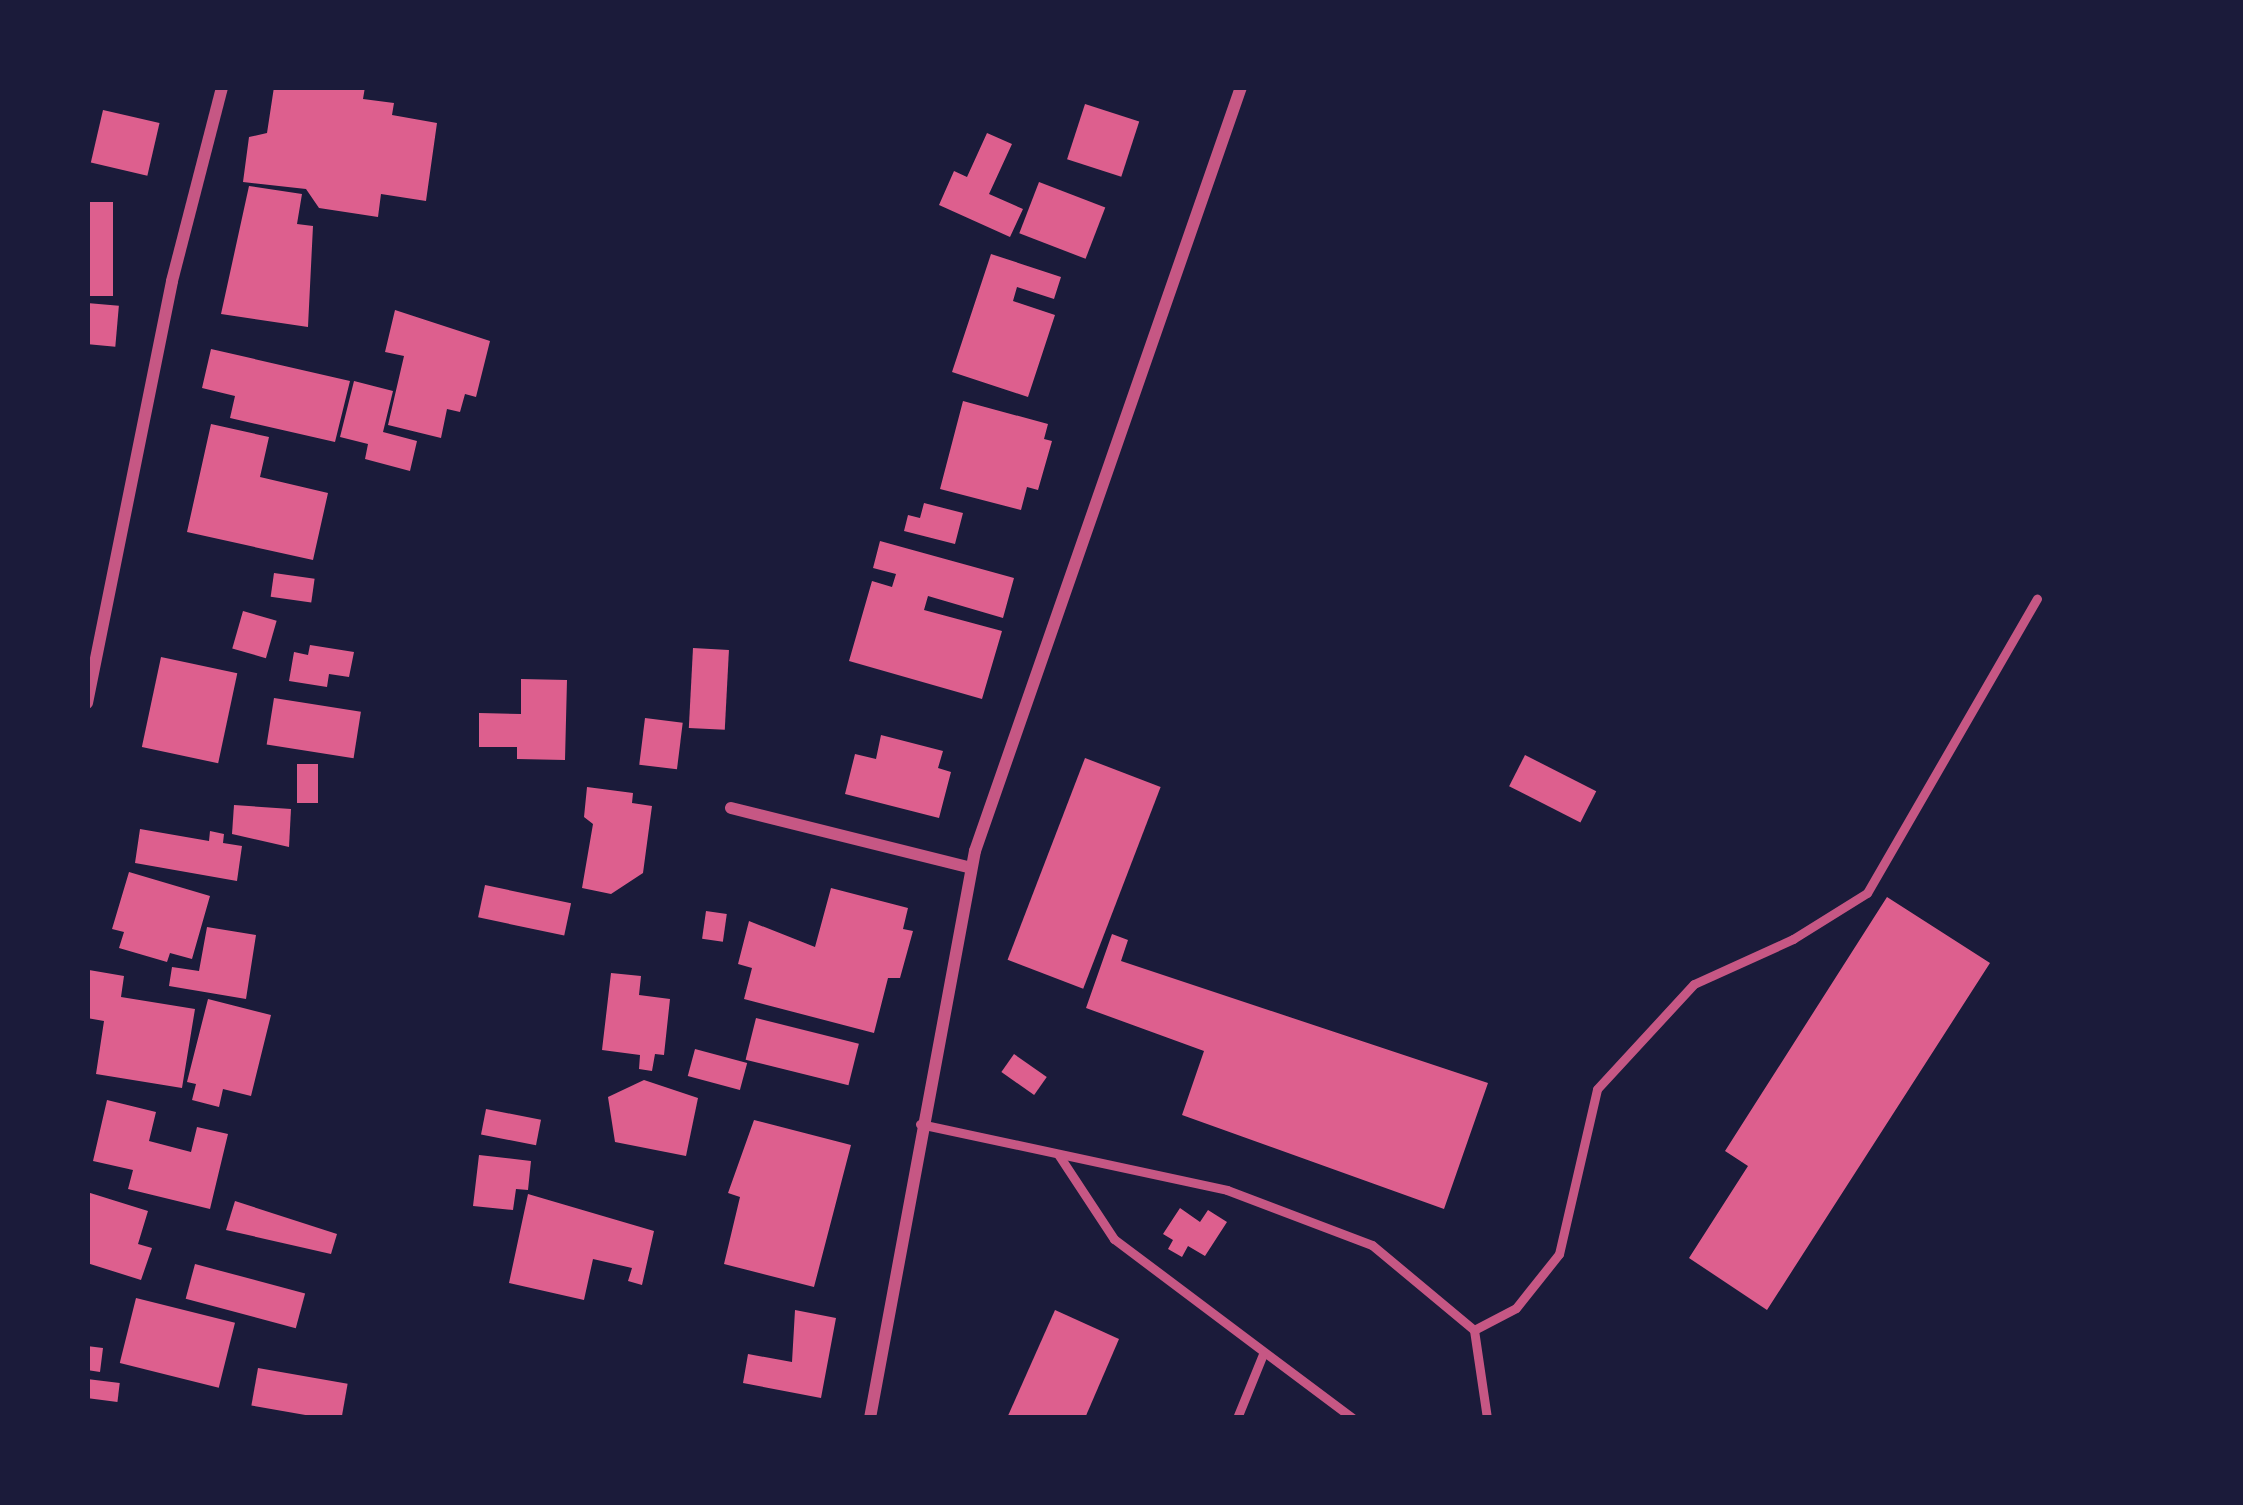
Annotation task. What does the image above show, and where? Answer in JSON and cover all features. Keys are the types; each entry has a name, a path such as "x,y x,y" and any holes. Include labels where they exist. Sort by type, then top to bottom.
{"street":[{"path":"87,703 172,281 223,87"},
{"path":"870,1418 920,1124 971,868 1241,87"},
{"path":"731,808 971,868"}],"lane":[{"path":"1474,1330 1516,1308 1559,1254 1598,1089 1694,984 1793,939 1867,893 2037,598"},
{"path":"920,1124 1227,1190 1372,1245 1474,1330 1487,1418"},
{"path":"1058,1154 1114,1238 1352,1418"},
{"path":"1237,1418 1263,1354"}],"building":[{"path":"274,87 365,87 363,99 394,103 392,115 437,123 426,201 381,194 378,217 319,208 306,189 243,182 249,137 267,133"},
{"path":"1085,104 1139,122 1121,177 1067,159"},
{"path":"103,110 160,123 147,176 91,163"},
{"path":"987,133 1012,144 989,194 1023,209 1010,237 939,205 954,171 967,177"},
{"path":"1039,182 1105,207 1086,259 1019,233"},
{"path":"249,186 302,194 297,224 313,226 308,327 221,314"},
{"path":"87,202 113,202 113,296 87,296"},
{"path":"991,254 1061,277 1054,299 1017,287 1013,301 1055,315 1028,397 952,372"},
{"path":"87,303 119,306 115,347 87,344"},
{"path":"395,310 490,341 476,397 465,394 460,412 447,409 441,438 388,425 404,356 385,352"},
{"path":"211,349 350,381 335,442 230,418 235,396 202,388"},
{"path":"354,381 393,391 383,432 417,441 410,471 365,459 368,444 340,437"},
{"path":"963,401 1048,424 1044,439 1052,441 1038,490 1027,487 1021,510 940,489"},
{"path":"211,424 269,437 260,477 328,493 313,560 187,532"},
{"path":"924,503 963,513 955,544 904,531 908,515 920,518"},
{"path":"880,541 1014,578 1003,618 928,596 924,610 1002,631 982,699 849,661 872,581 892,587 896,574 873,568"},
{"path":"274,573 315,579 311,602 271,597"},
{"path":"243,611 277,621 266,658 232,648"},
{"path":"310,645 354,652 349,677 329,674 327,687 289,681 294,652 308,655"},
{"path":"693,648 729,650 725,730 689,728"},
{"path":"161,657 237,673 218,763 142,747"},
{"path":"521,679 567,680 565,760 517,759 517,747 479,747 479,713 521,714"},
{"path":"274,698 361,712 354,758 267,744"},
{"path":"645,718 683,723 677,769 639,765"},
{"path":"881,735 943,751 938,768 951,772 939,818 845,794 855,754 876,759"},
{"path":"1525,755 1596,791 1580,823 1509,786"},
{"path":"1085,758 1161,787 1083,989 1008,960"},
{"path":"297,764 318,764 318,803 297,803"},
{"path":"587,787 633,793 632,803 652,806 643,873 611,894 582,888 593,824 584,817"},
{"path":"234,805 291,809 289,847 232,834"},
{"path":"140,829 209,841 210,831 224,834 223,843 242,846 237,881 135,863"},
{"path":"129,872 210,896 192,959 170,953 167,962 119,948 124,932 112,929"},
{"path":"485,885 571,903 564,936 478,917"},
{"path":"831,888 908,908 903,929 913,931 900,978 888,978 874,1033 744,999 752,968 738,964 749,921 815,947"},
{"path":"1887,897 1990,963 1767,1310 1689,1258 1748,1166 1725,1151"},
{"path":"706,911 727,914 723,942 702,939"},
{"path":"207,927 256,935 246,999 169,986 172,967 199,971"},
{"path":"1112,934 1128,940 1121,961 1488,1083 1444,1209 1182,1115 1204,1051 1086,1008"},
{"path":"89,970 124,976 121,997 195,1009 182,1088 96,1074 104,1021 87,1018"},
{"path":"611,973 641,976 639,995 670,999 664,1055 655,1054 652,1071 639,1069 640,1055 602,1050"},
{"path":"208,999 271,1015 251,1096 223,1089 219,1107 192,1100 196,1084 187,1082"},
{"path":"756,1018 859,1044 848,1085 746,1060"},
{"path":"695,1049 747,1063 740,1090 688,1076"},
{"path":"1014,1054 1047,1077 1034,1095 1001,1072"},
{"path":"644,1080 698,1098 686,1156 615,1142 608,1097"},
{"path":"107,1100 156,1112 149,1141 191,1152 197,1127 228,1134 210,1209 128,1189 133,1170 93,1161"},
{"path":"486,1109 541,1120 536,1145 481,1135"},
{"path":"754,1120 851,1145 814,1287 724,1264 740,1197 728,1193"},
{"path":"479,1155 531,1161 528,1190 516,1189 513,1210 473,1206"},
{"path":"87,1192 148,1211 138,1244 152,1248 141,1280 87,1263"},
{"path":"528,1194 654,1231 642,1285 628,1281 632,1268 593,1259 584,1300 509,1283"},
{"path":"235,1201 337,1234 331,1254 226,1230"},
{"path":"1180,1208 1200,1222 1208,1210 1227,1222 1205,1256 1188,1246 1182,1257 1168,1249 1173,1240 1163,1234"},
{"path":"195,1264 305,1294 296,1328 186,1299"},
{"path":"136,1298 235,1323 219,1388 120,1363"},
{"path":"795,1310 836,1318 821,1398 743,1383 748,1354 792,1362"},
{"path":"1055,1310 1119,1339 1085,1418 1007,1418"},
{"path":"87,1346 103,1348 100,1372 87,1370"},
{"path":"258,1368 348,1384 342,1418 251,1405"},
{"path":"87,1379 120,1383 117,1402 87,1398"}]}
